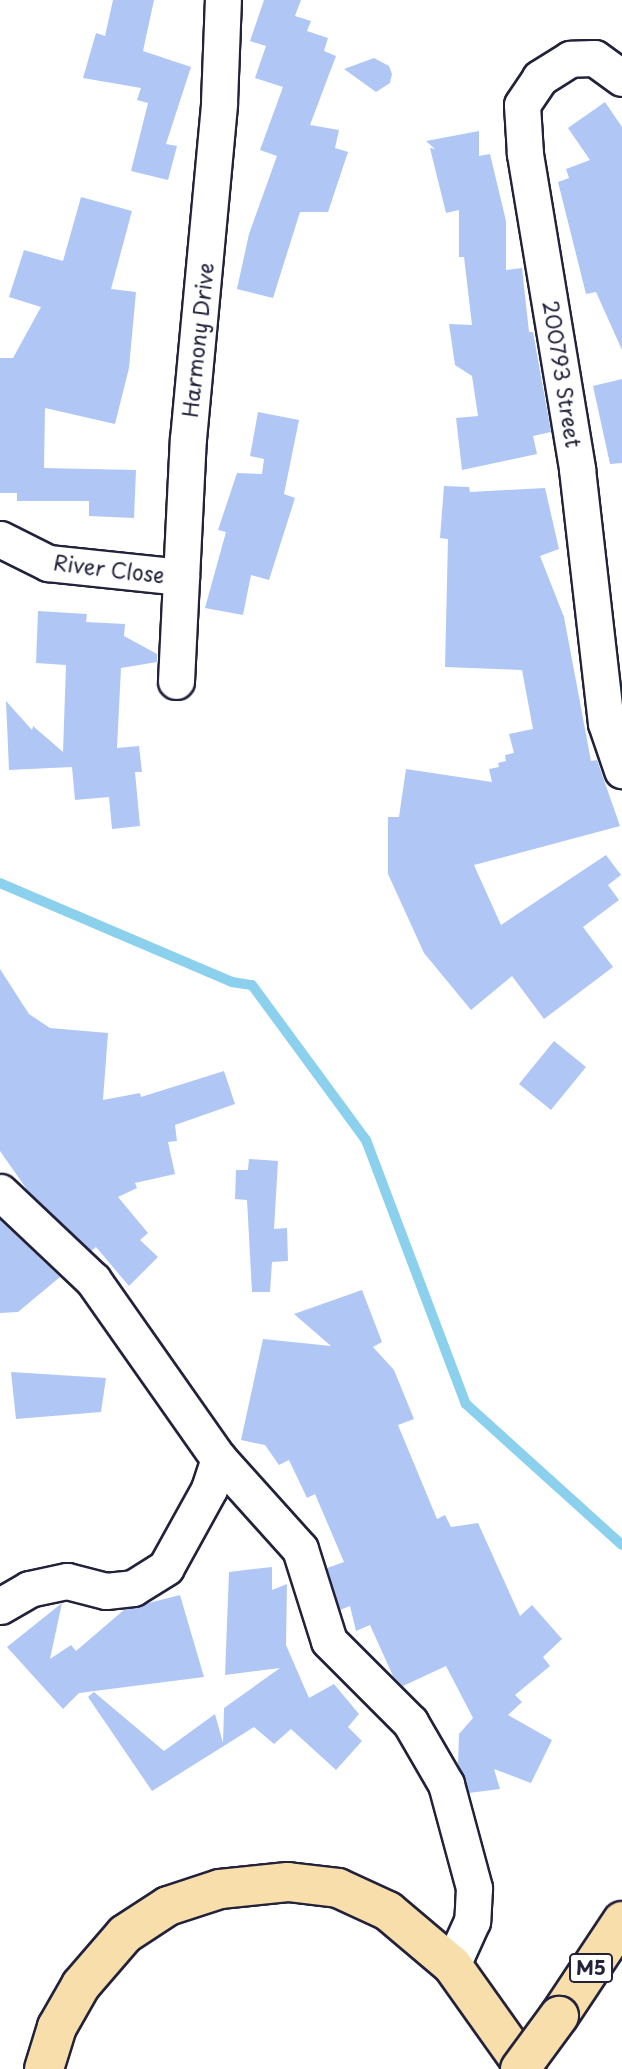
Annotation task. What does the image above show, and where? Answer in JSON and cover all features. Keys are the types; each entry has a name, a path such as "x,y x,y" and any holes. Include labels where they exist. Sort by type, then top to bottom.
{"main road":[{"path":"44,2069 57,2027 81,1985 125,1934 168,1906 220,1889 288,1882 338,1888 388,1911 452,1965 523,2069"},
{"name":"M5","path":"523,2069 622,1921"}],"street":[{"name":"Harmony Drive","path":"176,681 188,439 218,115 223,0"},
{"name":"200793 Street","path":"622,78 594,58 570,59 526,93 522,124 570,421 606,723 622,770"},
{"name":"River Close","path":"0,539 48,562 181,577"},
{"path":"0,1192 93,1280 219,1459 300,1549 329,1640 410,1722 446,1784 474,1888 472,1921 452,1965"},
{"path":"0,1606 29,1589 67,1581 106,1591 133,1588 166,1567 209,1489 219,1459"}],"building":[{"path":"113,0 154,0 143,51 191,67 166,144 177,146 168,180 131,171 148,103 137,100 141,88 83,78 96,33 105,36"},
{"path":"264,0 301,0 295,16 311,21 307,31 328,38 324,51 336,56 310,125 339,130 335,148 348,152 328,212 300,212 273,298 237,289 249,234 277,156 260,150 283,87 255,78 266,46 250,41"},
{"path":"374,58 389,66 392,74 390,83 376,92 344,69"},
{"path":"605,102 622,127 622,350 596,292 586,294 558,182 569,178 566,169 590,160 568,128"},
{"path":"479,131 479,156 490,154 506,221 506,270 522,268 529,332 533,332 551,432 533,436 537,454 462,470 456,418 478,416 472,376 455,365 449,324 472,325 464,257 459,257 459,210 446,213 430,148 435,149 426,141"},
{"path":"81,197 132,211 111,289 136,292 129,368 115,424 45,408 44,468 136,470 134,518 89,516 89,501 17,501 17,493 0,493 0,358 13,358 41,307 9,297 24,250 63,261"},
{"path":"622,379 622,463 610,464 593,386"},
{"path":"258,412 299,420 284,494 295,498 269,580 251,575 243,615 205,608 226,532 218,530 237,473 262,474 264,459 250,456"},
{"path":"444,486 469,487 470,492 545,488 559,549 540,556 564,617 591,761 597,760 620,826 474,865 501,925 606,855 621,875 608,885 619,900 583,927 613,967 544,1019 512,976 471,1010 424,953 388,874 388,817 399,817 406,769 492,782 489,769 499,767 498,763 506,761 505,755 514,753 509,734 533,729 522,670 445,667 448,539 440,538"},
{"path":"38,611 87,614 86,622 125,624 124,636 157,654 157,662 121,668 117,748 139,746 142,772 135,772 140,826 112,829 109,797 75,800 72,767 9,770 6,701 32,730 33,726 63,752 66,665 36,663"},
{"path":"0,969 29,1014 50,1028 108,1033 103,1100 140,1093 141,1097 224,1071 235,1104 175,1125 177,1141 168,1142 175,1174 135,1183 137,1188 118,1197 148,1233 140,1240 158,1257 129,1286 96,1247 91,1251 28,1191 0,1151"},
{"path":"554,1041 586,1067 551,1110 519,1084"},
{"path":"249,1159 278,1161 274,1229 287,1228 288,1261 272,1262 270,1292 252,1292 247,1200 235,1199 236,1170 248,1170"},
{"path":"0,1220 60,1277 18,1312 0,1313"},
{"path":"362,1290 382,1342 373,1347 394,1370 414,1419 398,1425 437,1519 445,1515 451,1527 478,1523 520,1616 532,1605 562,1639 543,1657 550,1666 515,1695 522,1702 508,1715 552,1740 531,1783 494,1769 500,1789 469,1793 458,1764 459,1734 473,1718 446,1666 403,1686 393,1676 370,1625 356,1631 350,1606 340,1610 327,1568 344,1562 315,1494 307,1498 289,1460 279,1465 265,1445 241,1440 263,1339 331,1346 294,1314"},
{"path":"11,1372 106,1378 101,1412 16,1419"},
{"path":"272,1567 272,1590 287,1584 286,1645 309,1698 334,1684 359,1714 348,1727 362,1741 336,1770 291,1729 274,1744 254,1727 152,1791 88,1697 94,1692 164,1751 215,1714 223,1743 224,1708 280,1668 225,1675 229,1572"},
{"path":"180,1595 204,1677 79,1693 63,1709 7,1647 62,1603 50,1659 71,1645 76,1651 125,1609"}],"waterway":[{"path":"0,883 232,982 252,985 366,1140 466,1404 622,1545"}]}
